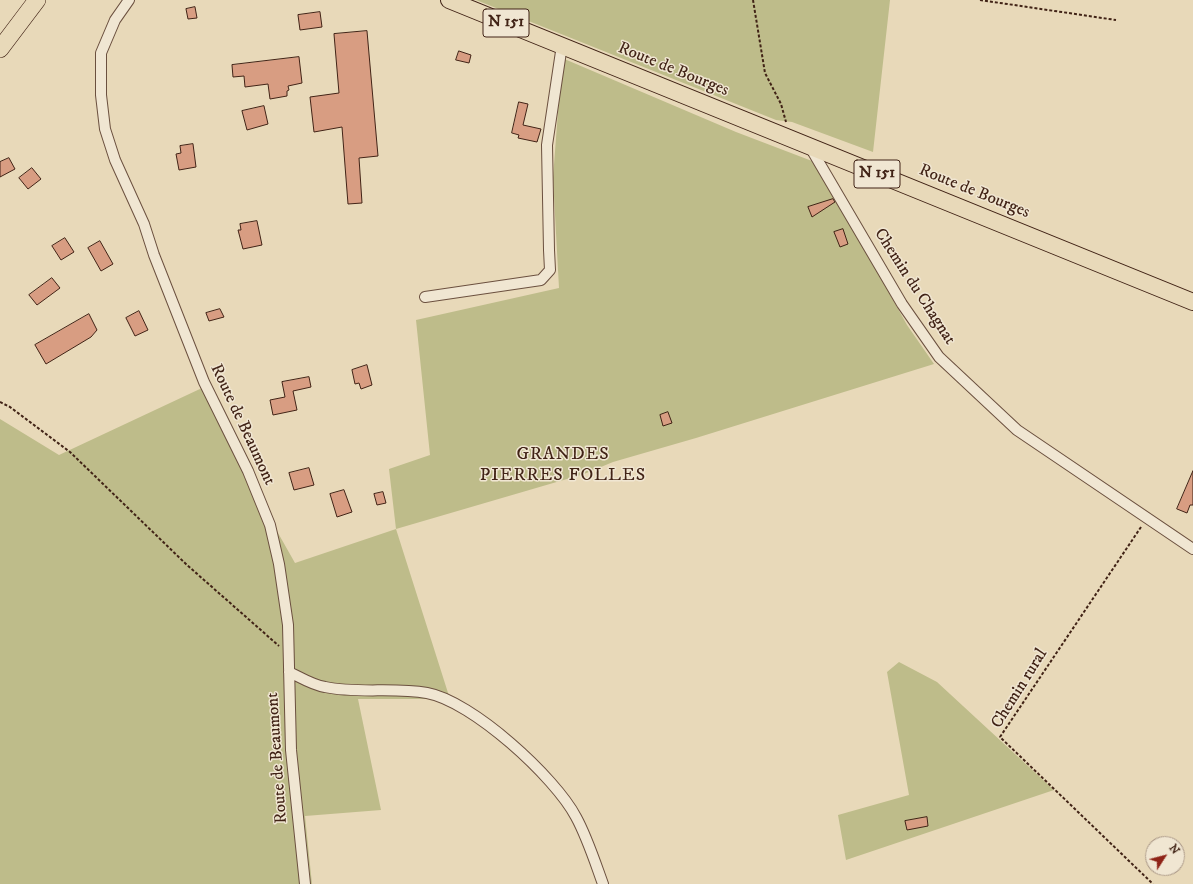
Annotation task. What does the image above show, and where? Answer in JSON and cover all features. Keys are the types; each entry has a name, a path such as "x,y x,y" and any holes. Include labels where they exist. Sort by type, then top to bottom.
{"highway":[{"path":"0,49 36,0"}],"main road":[{"name":"N 151","path":"449,0 562,45"},
{"name":"Route de Bourges","path":"562,45 1193,302"}],"street":[{"name":"Route de Beaumont","path":"129,0 115,20 101,53 100,95 105,129 115,160 144,224 164,282 204,382 248,471 270,525 279,564 288,624 291,750 305,884"},
{"path":"425,298 541,280 550,270 547,145 562,45"},
{"name":"Chemin du Chagnat","path":"809,146 902,304 939,357 1017,430 1193,549"},
{"path":"289,672 323,687 341,690 393,690 428,693 442,698 482,721 503,737 542,774 566,802 576,817 603,884"}],"path":[{"path":"753,0 765,73 781,104 791,138"},
{"path":"980,0 1116,20"},
{"path":"0,402 10,407 70,452 187,565 288,654"},
{"name":"Chemin rural","path":"1148,518 1000,738 1153,884"}],"shaded area":[{"path":"476,0 890,0 873,152 792,122 776,120"},
{"path":"562,58 736,132 812,161 907,325 934,364 696,438 613,462 584,474 396,529 389,469 430,455 416,320 559,288 553,178"},
{"path":"202,388 243,471 295,563 396,529 449,696 426,699 358,699 381,810 305,816 312,884 0,884 0,419 59,455"},
{"path":"899,662 937,682 1054,790 846,860 838,815 909,795 887,672"}],"building":[{"path":"195,7 197,18 188,19 186,9"},
{"path":"320,12 322,27 300,30 298,15"},
{"path":"367,31 378,156 359,158 362,203 348,204 342,127 314,132 310,97 339,93 334,34"},
{"path":"459,51 471,55 469,63 456,60"},
{"path":"299,57 302,83 288,86 289,90 287,91 287,96 270,99 268,84 245,87 244,76 233,77 232,65"},
{"path":"519,102 528,104 523,125 541,129 537,142 518,138 519,135 512,133"},
{"path":"264,106 268,124 247,130 242,111"},
{"path":"193,144 196,167 179,170 176,154 181,153 180,146"},
{"path":"9,158 15,169 0,177 0,162"},
{"path":"32,168 41,179 28,189 19,178"},
{"path":"833,199 835,202 812,217 808,207"},
{"path":"257,221 262,245 243,249 238,230 241,230 240,224"},
{"path":"843,229 848,244 840,247 834,232"},
{"path":"65,238 74,252 61,260 52,246"},
{"path":"100,241 113,264 101,271 88,248"},
{"path":"52,278 60,288 37,305 29,295"},
{"path":"220,309 224,317 209,321 206,313"},
{"path":"139,311 148,330 135,336 126,318"},
{"path":"89,314 97,330 91,337 46,364 35,345"},
{"path":"367,365 372,385 361,389 359,383 355,384 352,370"},
{"path":"309,377 311,387 293,391 297,410 273,415 270,400 285,397 282,382"},
{"path":"668,412 672,423 663,426 660,415"},
{"path":"309,468 314,485 294,490 289,473"},
{"path":"1193,471 1193,505 1190,505 1187,513 1177,509"},
{"path":"344,490 352,512 337,517 330,494"},
{"path":"383,492 386,503 377,505 374,494"},
{"path":"927,817 928,826 907,830 905,821"}],"district":[{"name":"GRANDES PIERRES FOLLES","path":"563,465"}]}
